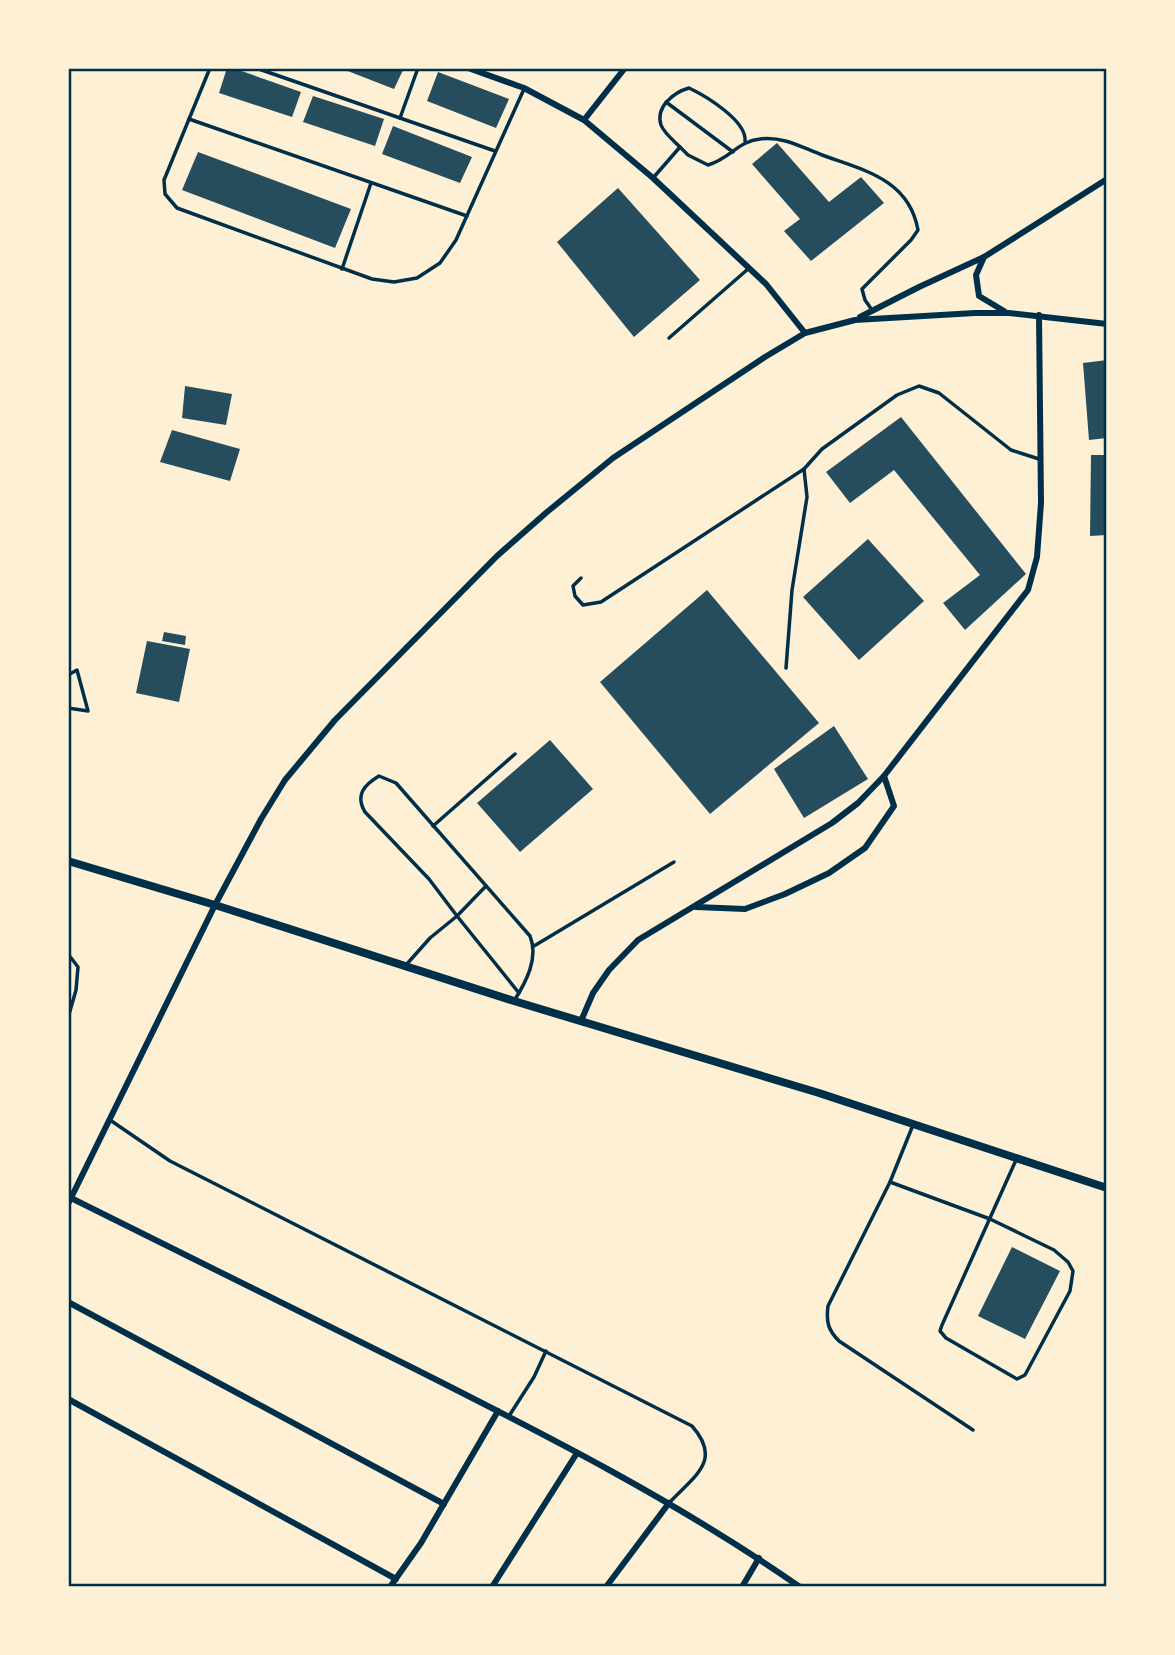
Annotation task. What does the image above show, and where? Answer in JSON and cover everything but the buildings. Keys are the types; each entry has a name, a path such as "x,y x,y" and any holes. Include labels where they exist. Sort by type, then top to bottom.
{"street":[{"path":"468,68 524,88 584,120 653,178 766,285 805,333"},
{"path":"584,120 625,68"},
{"path":"855,320 984,257 1107,179"},
{"path":"984,257 976,275 979,296 1009,313"},
{"path":"800,1587 760,1558 669,1503 509,1416 70,1201 215,905 261,819 309,749 335,720 497,556 613,458 765,356 805,333 855,320 1009,313 1107,324"},
{"path":"581,1021 593,993 623,953 638,940 832,823 858,803 884,776 1028,590 1037,557 1041,459 1040,316"},
{"path":"694,907 745,909 829,873 865,848 894,806 884,776"},
{"path":"68,861 516,997 581,1021 914,1123 1107,1188"},
{"path":"68,1302 444,1504"},
{"path":"68,1399 396,1579"},
{"path":"390,1587 444,1504 498,1411"},
{"path":"492,1587 577,1452"},
{"path":"606,1587 669,1503"},
{"path":"743,1587 760,1558"}],"lane":[{"path":"210,68 164,180 165,194 177,208 342,269 372,279 394,282 416,278 440,263 456,240 524,88"},
{"path":"256,68 495,152"},
{"path":"400,118 418,68"},
{"path":"745,141 742,129 704,95 689,88 676,92 666,102 661,124 688,155 708,164 721,161 745,141 777,138 876,173 907,202 916,216 918,230 862,289 865,300 873,311"},
{"path":"666,102 733,152"},
{"path":"189,119 467,216"},
{"path":"653,178 680,147"},
{"path":"342,269 371,183"},
{"path":"669,338 748,269"},
{"path":"581,578 573,586 575,596 583,605 601,602 804,469 822,449 897,395 919,386 939,393 1011,450 1041,459"},
{"path":"786,668 792,590 807,497 804,469"},
{"path":"68,675 77,670 88,711 68,708"},
{"path":"433,825 516,754"},
{"path":"379,776 385,777 396,783 433,825 530,936 534,946 529,972 516,997 429,879 365,812 361,805 362,791 379,776"},
{"path":"534,946 674,862"},
{"path":"407,965 430,938 486,887"},
{"path":"68,954 78,967 76,990 68,1018"},
{"path":"110,1120 170,1161 692,1426 703,1438 707,1451 703,1465 669,1503"},
{"path":"914,1123 890,1182 828,1306 826,1321 830,1332 839,1341 973,1430"},
{"path":"890,1182 990,1219 1054,1250 1068,1262 1073,1271 1070,1291 1025,1375 1017,1379 946,1338 940,1331 990,1219 1017,1158"},
{"path":"509,1416 534,1377 546,1351"}]}
